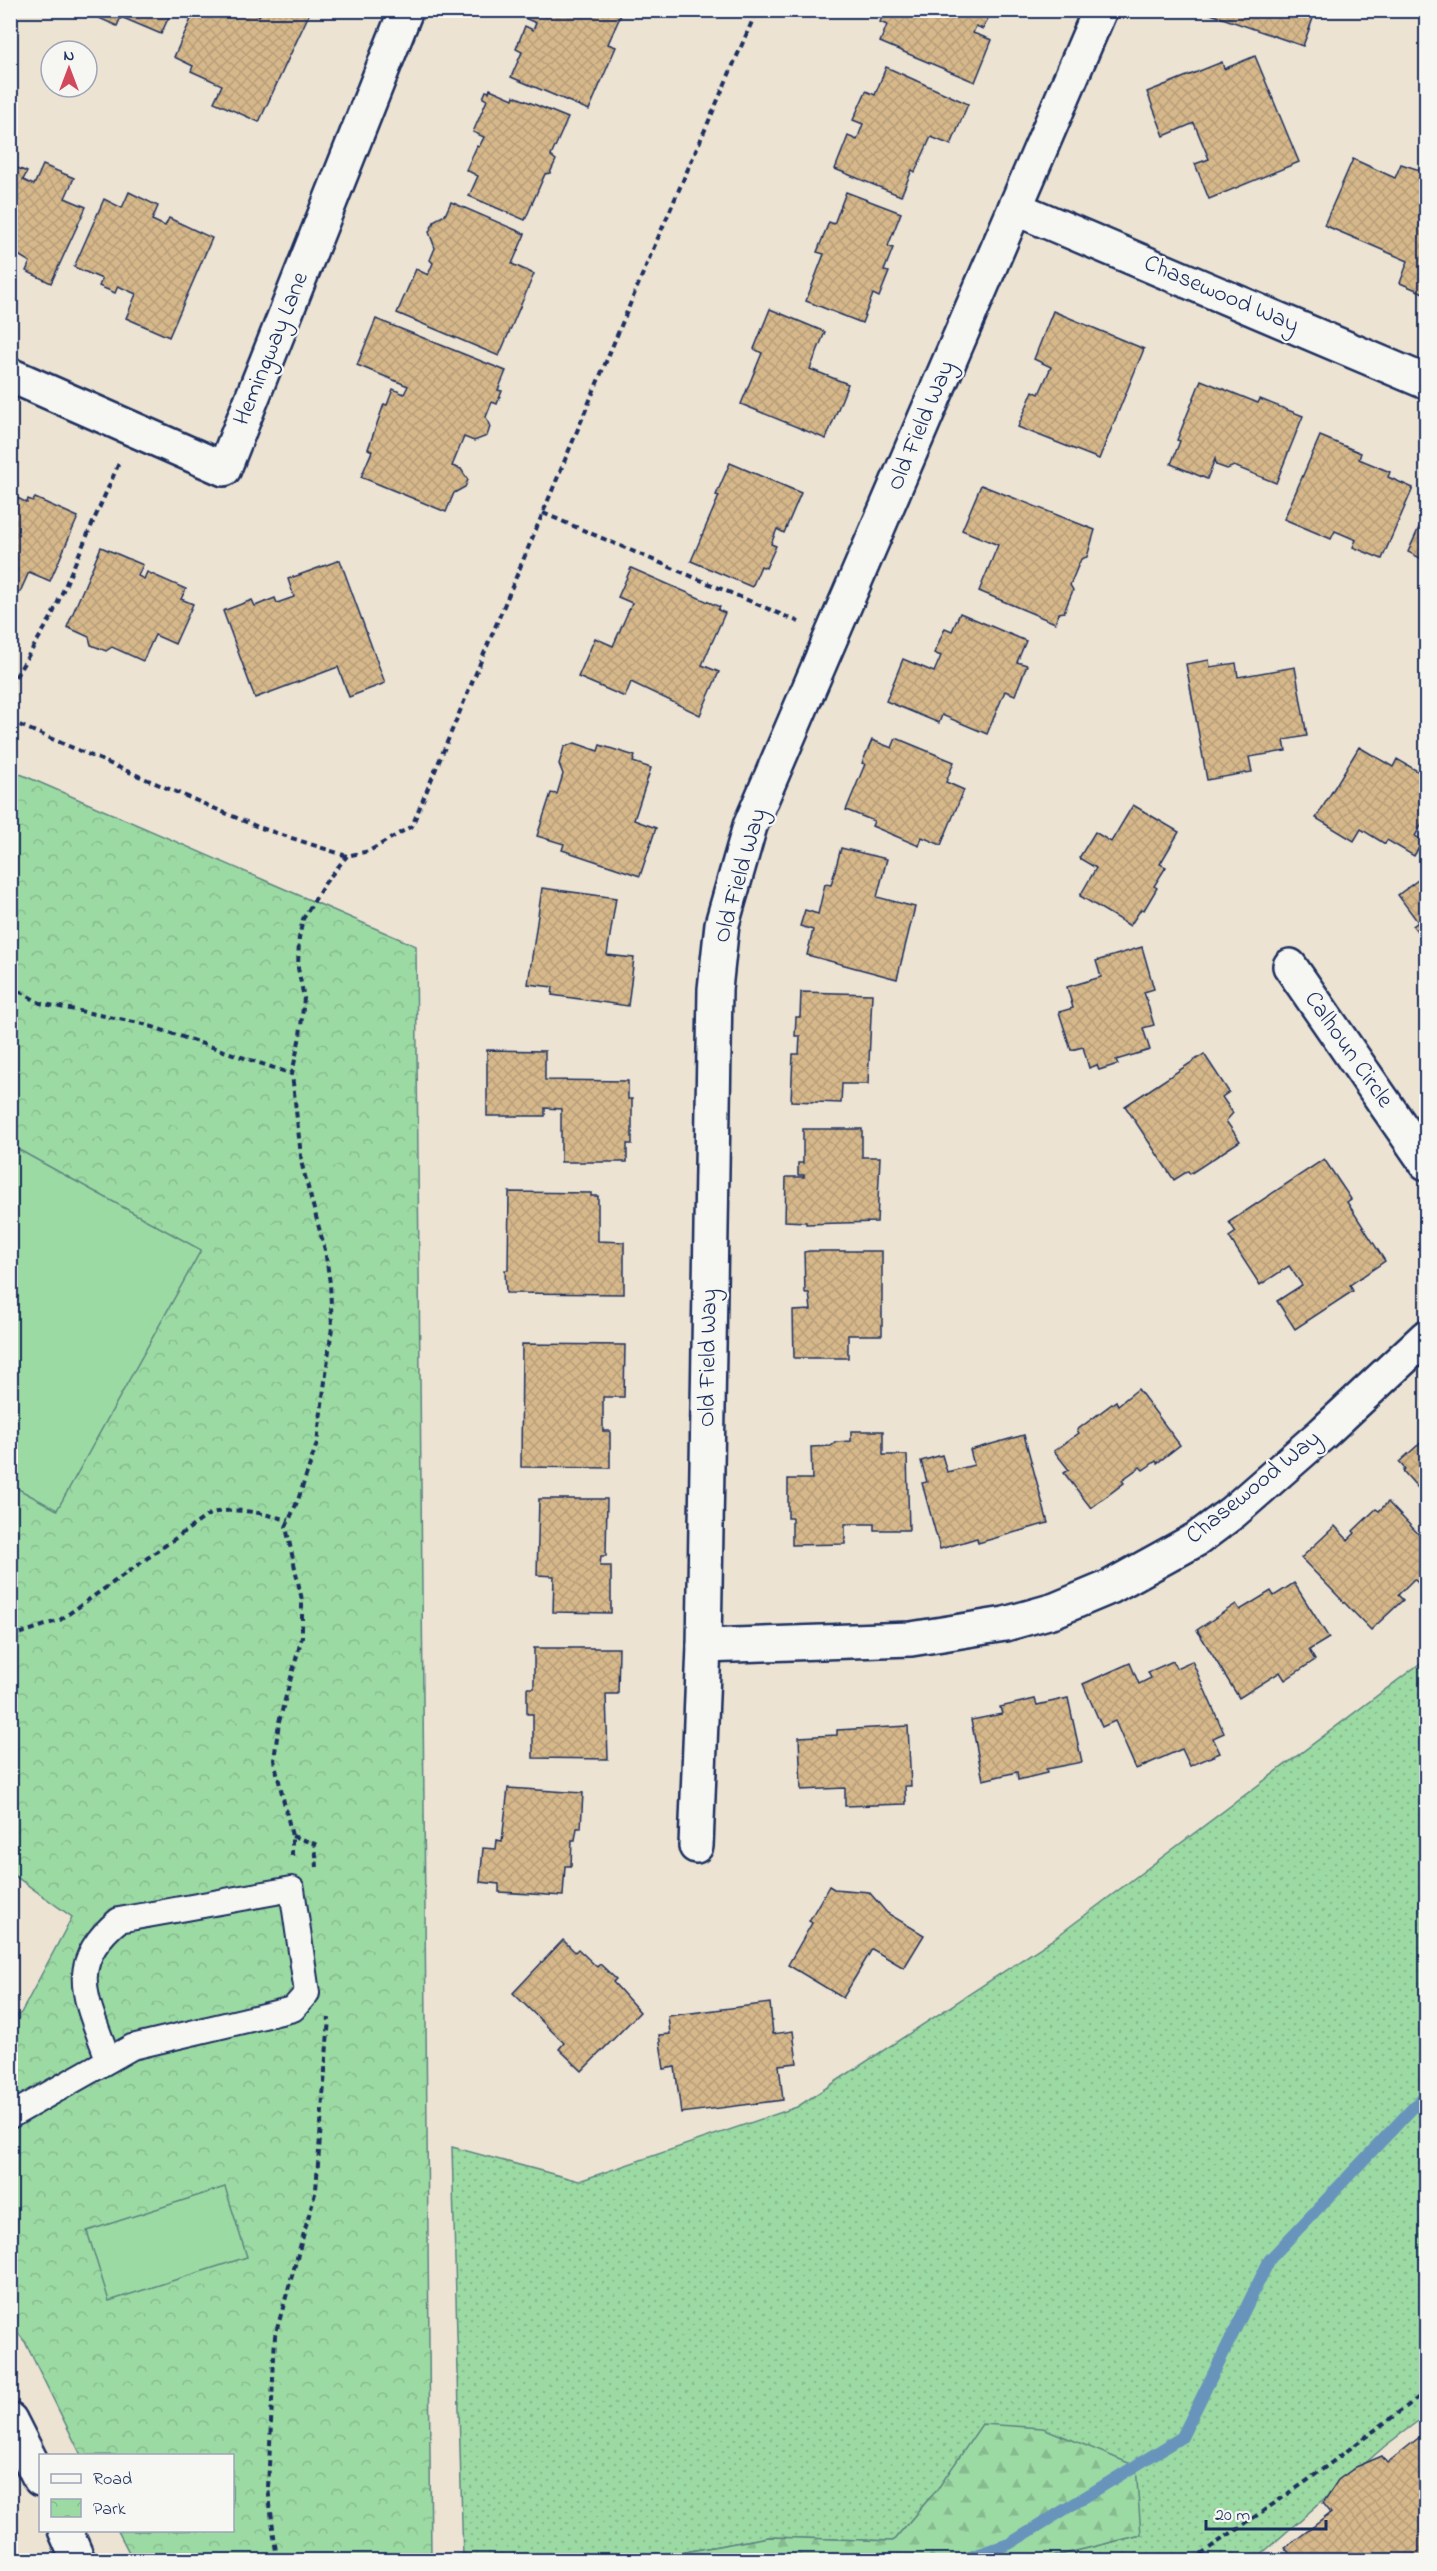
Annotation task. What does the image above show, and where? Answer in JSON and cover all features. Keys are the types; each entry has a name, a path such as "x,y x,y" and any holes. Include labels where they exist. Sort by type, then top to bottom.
{"street":[{"name":"Hemingway Lane","path":"10,375 224,469 406,10"},
{"name":"Old Field Way","path":"696,1846 704,1646 715,989 722,924 750,826 1100,10"},
{"name":"Chasewood Way","path":"1015,208 1426,382"},
{"name":"Calhoun Circle","path":"1290,966 1426,1163"},
{"name":"Chasewood Way","path":"704,1646 911,1639 1005,1624 1055,1610 1110,1587 1197,1539 1233,1512 1322,1434 1426,1337"},
{"path":"10,2420 39,2477"},
{"path":"66,2532 78,2560"}],"lane":[{"path":"10,2116 132,2047 292,2008 307,1993 292,1889 119,1920 102,1935 86,1961 84,1980 87,2001 108,2059"}],"path":[{"path":"10,721 258,827 347,856 369,851 412,826 757,10"},
{"path":"10,686 51,618 135,430"},
{"path":"543,513 831,636"},
{"path":"292,1889 292,1836 274,1760 279,1722 302,1637 302,1600 286,1527 298,1500 317,1443 332,1327 327,1261 302,1165 291,1074 300,1036 304,998 298,968 299,938 303,919 325,883 347,856"},
{"path":"10,986 40,1003 144,1024 291,1074"},
{"path":"10,1637 60,1620 211,1514 229,1509 248,1509 289,1520"},
{"path":"292,1836 315,1844 317,1868"},
{"path":"277,2560 268,2488 275,2336 316,2190 328,2008"},
{"path":"1192,2560 1304,2483 1426,2392"}],"green space":[{"path":"11,770 416,946 431,2560 133,2560 119,2532 234,2532 234,2454 81,2454 25,2342 11,2324 11,2020 21,2013 72,1917 11,1873"},
{"path":"10,1145 201,1250 57,1510 11,1485"},
{"path":"1426,1659 1426,2415 1385,2446 1259,2556 1262,2560 1039,2560 1141,2535 939,2487 893,2541 769,2537 640,2560 463,2560 452,2147 579,2181 797,2107 1052,1940"},
{"path":"225,2187 247,2257 109,2301 87,2231"},
{"path":"982,2424 1043,2428 1136,2466 1141,2535 1039,2560 640,2560 769,2537 893,2541 939,2487"}],"building":[{"path":"92,10 172,10 161,34 121,17 117,26 90,14"},
{"path":"195,10 248,10 259,16 262,10 311,10 259,122 214,102 222,85 191,71 193,66 174,57"},
{"path":"522,10 623,10 608,44 616,47 589,110 511,77 522,52 516,49 525,26 533,30 536,23 520,16"},
{"path":"885,10 991,12 983,29 976,26 973,33 992,40 975,82 880,42 887,25 880,22"},
{"path":"1199,10 1316,10 1303,46"},
{"path":"1255,56 1299,162 1209,199 1195,164 1209,159 1194,123 1164,136 1147,92 1222,62 1224,69"},
{"path":"886,67 968,104 951,145 931,137 915,172 912,170 901,196 835,169 848,136 857,140 863,124 853,120 866,91 875,95"},
{"path":"490,89 513,99 514,96 568,118 551,156 556,160 550,173 545,174 525,220 469,196 478,176 466,170 477,146 479,147 484,137 473,132 487,100 483,98 486,91 489,92"},
{"path":"1353,159 1395,178 1401,164 1426,172 1426,294 1400,283 1408,261 1324,225"},
{"path":"10,165 27,172 23,180 34,185 43,165 74,178 65,198 86,207 51,283 26,271 30,262 10,250"},
{"path":"129,192 158,206 152,220 165,226 169,218 212,238 169,337 126,318 136,294 118,286 115,293 99,286 102,279 74,267 104,199 122,208"},
{"path":"846,192 901,213 888,246 893,248 884,271 889,272 879,297 873,294 862,323 806,301 824,254 817,252 829,222 834,224"},
{"path":"451,202 525,234 512,264 534,274 499,356 397,313 416,269 428,275 433,263 430,260 435,248 429,232 435,220 445,215"},
{"path":"770,309 825,332 810,369 848,384 826,439 741,404 762,353 754,349"},
{"path":"1053,311 1144,349 1099,459 1018,427 1033,391 1039,394 1051,367 1034,359"},
{"path":"376,319 506,371 498,390 502,391 497,404 492,402 486,417 490,427 487,436 474,441 464,437 452,466 461,469 468,480 465,487 454,493 446,512 361,477 372,451 368,449 384,404 387,405 393,389 404,394 408,386 357,365"},
{"path":"1201,380 1258,403 1260,399 1303,416 1276,483 1234,466 1227,469 1216,465 1215,459 1207,479 1171,464 1180,441 1177,440"},
{"path":"1320,436 1361,453 1359,459 1390,472 1388,477 1413,488 1382,559 1353,547 1356,540 1335,531 1331,539 1284,519"},
{"path":"730,463 801,493 784,533 777,529 771,544 776,546 766,568 761,566 752,587 691,561 719,496 716,495"},
{"path":"10,484 16,486 12,495 27,503 28,499 33,501 35,498 78,517 50,581 29,572 20,592 10,588"},
{"path":"981,485 1095,530 1087,557 1081,559 1070,585 1073,590 1064,612 1059,613 1055,623 979,591 998,545 962,530"},
{"path":"1426,512 1426,561 1408,552"},
{"path":"101,547 143,565 138,576 144,579 147,572 186,589 181,599 193,604 175,644 155,635 143,661 112,647 106,651 91,645 89,637 67,627"},
{"path":"340,560 385,683 349,697 338,667 255,698 223,611 252,600 255,606 275,598 277,603 294,597 288,579"},
{"path":"631,568 720,607 718,610 725,613 702,665 719,672 700,715 631,682 625,697 578,677 595,638 613,646 632,603 618,597"},
{"path":"960,613 1026,641 1017,662 1027,665 1015,695 1005,691 987,734 942,715 939,723 886,701 903,659 934,672 941,656 934,653 945,628 952,631"},
{"path":"1209,660 1210,667 1236,663 1238,677 1295,667 1307,736 1284,740 1286,751 1249,757 1252,772 1207,780 1186,664"},
{"path":"896,738 954,762 946,782 964,790 941,845 922,837 919,846 872,826 874,821 846,810 872,740 892,748"},
{"path":"575,743 598,751 600,745 635,756 633,762 651,768 634,820 656,828 640,876 562,850 564,844 537,836 551,793 557,794 563,774 559,764 564,747"},
{"path":"1359,747 1393,767 1397,759 1426,776 1421,786 1426,790 1426,817 1415,836 1423,841 1414,856 1387,840 1385,844 1361,829 1354,841 1316,818"},
{"path":"1133,805 1179,832 1160,864 1166,867 1154,886 1157,888 1144,910 1141,909 1130,926 1080,896 1096,868 1079,858 1095,832 1111,842"},
{"path":"841,848 887,859 877,897 915,907 897,979 807,955 813,930 800,926 805,910 818,914 825,884 831,885"},
{"path":"1426,874 1426,943 1413,926 1418,922 1398,895"},
{"path":"542,888 616,898 607,955 634,958 628,1006 552,995 553,987 528,984"},
{"path":"1142,947 1154,989 1144,992 1154,1025 1143,1028 1150,1050 1116,1060 1118,1064 1099,1070 1097,1065 1089,1068 1083,1047 1071,1050 1059,1012 1073,1008 1067,987 1101,977 1096,961"},
{"path":"801,992 872,994 868,1084 842,1084 841,1103 791,1101 793,1054 799,1054 800,1036 795,1036 796,1017 800,1017"},
{"path":"487,1050 545,1051 545,1080 628,1081 628,1099 632,1099 632,1144 627,1144 627,1162 561,1162 561,1109 545,1108 545,1116 487,1116"},
{"path":"1204,1054 1229,1092 1222,1097 1233,1113 1226,1121 1240,1141 1190,1174 1188,1171 1174,1180 1125,1106"},
{"path":"803,1129 862,1129 862,1157 880,1157 877,1222 806,1224 806,1222 785,1221 786,1177 804,1177 804,1175 798,1175 798,1163 803,1163"},
{"path":"1324,1159 1351,1199 1347,1202 1385,1261 1350,1285 1353,1291 1295,1329 1277,1301 1302,1285 1289,1266 1260,1285 1229,1237 1236,1232 1229,1222"},
{"path":"509,1192 591,1193 591,1196 598,1196 598,1241 624,1242 624,1294 506,1293"},
{"path":"882,1251 882,1335 848,1335 848,1358 794,1358 793,1311 811,1310 809,1293 805,1293 804,1252"},
{"path":"522,1344 625,1345 624,1397 603,1397 603,1431 610,1431 610,1468 521,1467"},
{"path":"1138,1389 1180,1445 1157,1463 1156,1461 1143,1470 1140,1467 1122,1480 1124,1483 1091,1508 1064,1473 1069,1470 1054,1451 1079,1433 1077,1430 1116,1401 1118,1405"},
{"path":"851,1431 883,1431 883,1455 907,1455 909,1530 874,1530 874,1524 845,1524 845,1544 792,1545 792,1518 788,1518 788,1479 812,1479 811,1447 831,1446 836,1442 851,1441"},
{"path":"1024,1435 1048,1523 978,1543 977,1538 940,1549 922,1483 927,1482 921,1461 942,1455 947,1472 974,1465 970,1450"},
{"path":"1426,1438 1426,1497 1403,1471 1405,1469 1399,1462"},
{"path":"539,1499 607,1499 606,1556 601,1556 600,1566 611,1566 611,1613 553,1612 554,1576 537,1575"},
{"path":"1388,1502 1426,1542 1426,1577 1419,1584 1414,1579 1398,1595 1403,1600 1371,1630 1301,1558 1335,1526 1348,1540 1355,1533 1353,1531 1376,1509 1379,1511"},
{"path":"1294,1583 1329,1638 1309,1650 1315,1660 1285,1680 1280,1672 1239,1698 1197,1630 1236,1604 1240,1610 1271,1591 1274,1596"},
{"path":"534,1648 619,1648 618,1694 606,1694 608,1759 533,1758 533,1714 527,1714 527,1688 534,1688"},
{"path":"1173,1661 1176,1668 1192,1661 1224,1733 1213,1738 1220,1753 1190,1766 1182,1749 1136,1769 1115,1721 1102,1727 1083,1684 1130,1663 1139,1684 1151,1678 1148,1672"},
{"path":"1068,1698 1082,1762 1046,1769 1047,1773 1018,1780 1017,1772 983,1780 971,1720 1002,1714 1000,1707 1035,1699 1037,1705"},
{"path":"908,1726 911,1786 905,1786 906,1804 845,1806 845,1788 801,1790 799,1737 837,1735 837,1730"},
{"path":"508,1788 583,1793 581,1828 577,1828 575,1840 572,1840 571,1866 565,1866 563,1896 499,1892 499,1884 480,1882 483,1848 496,1849 497,1840 502,1841"},
{"path":"829,1886 834,1889 869,1892 887,1913 924,1935 904,1968 872,1949 843,1998 788,1965 812,1923 809,1921"},
{"path":"563,1940 575,1952 578,1949 597,1967 600,1964 616,1979 613,1982 640,2012 582,2071 559,2049 564,2043 513,1993"},
{"path":"770,2003 773,2034 793,2031 797,2063 779,2065 783,2100 681,2113 675,2067 664,2069 659,2035 670,2034 668,2016"},
{"path":"1426,2432 1426,2560 1295,2560 1285,2548 1331,2513 1323,2503 1338,2480 1356,2467 1382,2456 1387,2463"}],"waterway":[{"path":"962,2560 1009,2544 1182,2437 1270,2259 1426,2094"}]}
